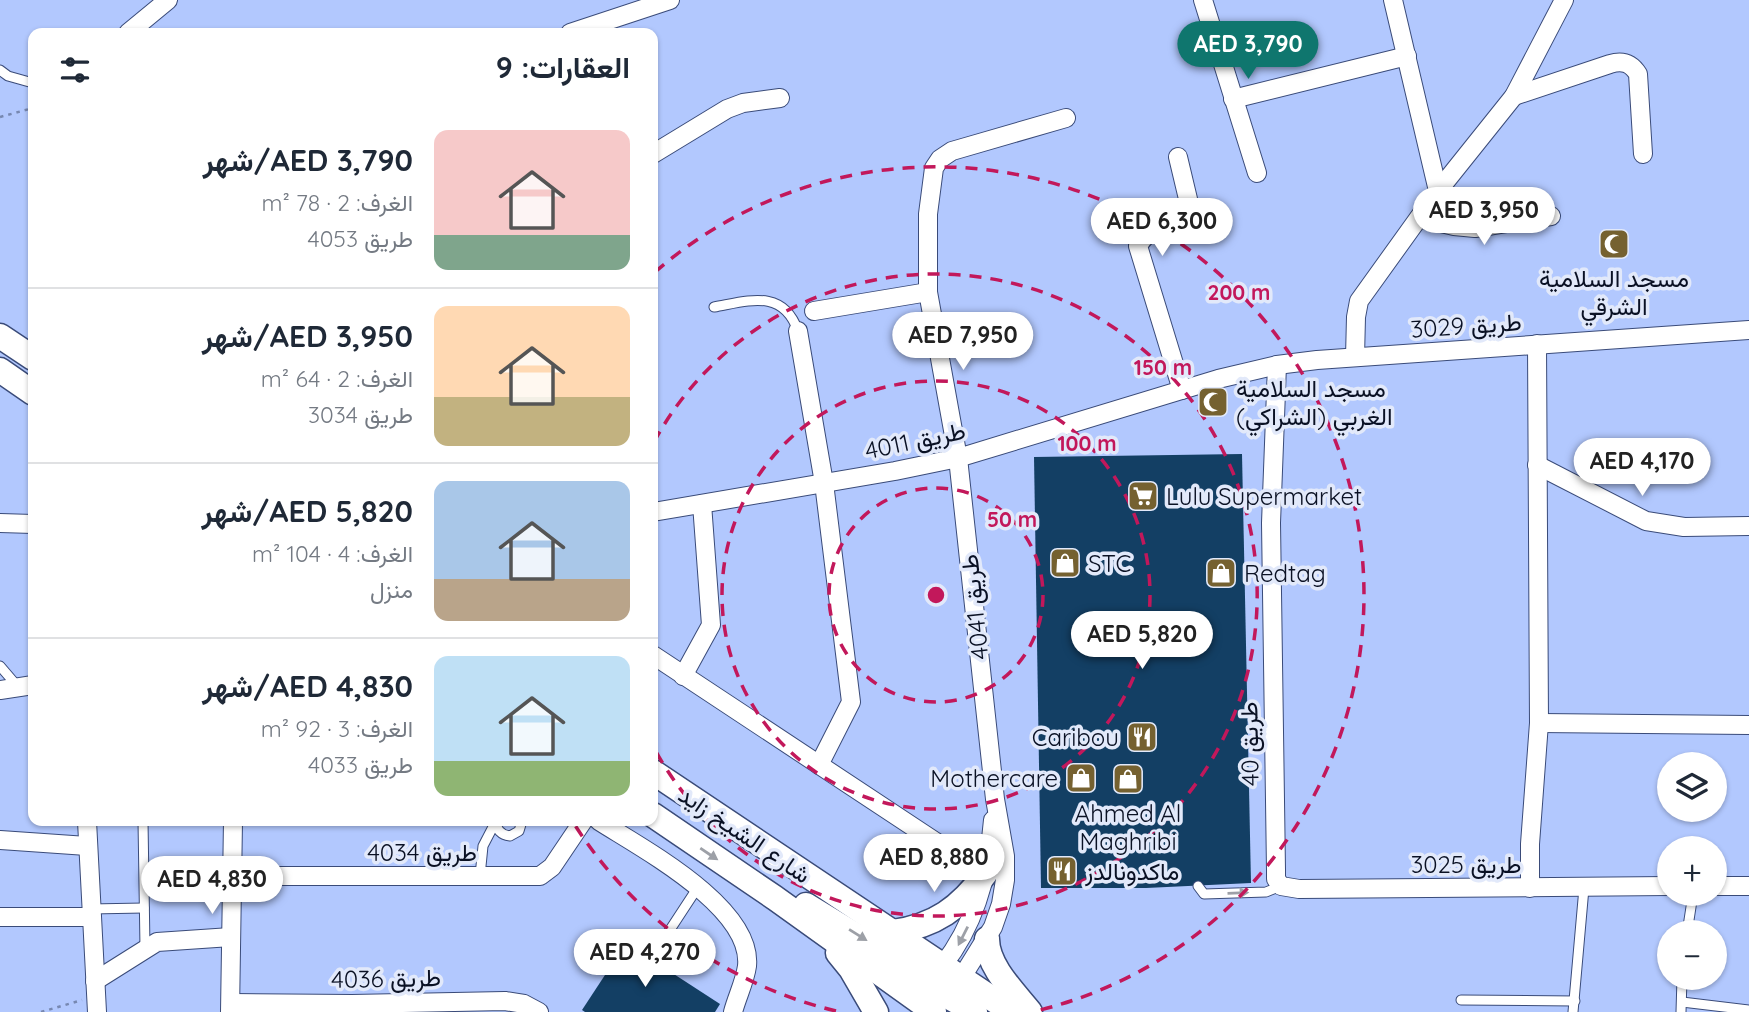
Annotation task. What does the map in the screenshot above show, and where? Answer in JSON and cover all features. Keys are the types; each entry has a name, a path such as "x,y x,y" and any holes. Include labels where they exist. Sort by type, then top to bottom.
{"main road":[{"path":"0,336 28,355"},
{"path":"0,370 28,390"},
{"name":"شارع الشيخ زايد","path":"658,775 893,932 935,994"},
{"name":"شارع الشيخ زايد","path":"658,818 820,931 935,994 1012,1012"},
{"path":"893,932 928,924 942,916 965,898 985,874"},
{"path":"775,898 798,902 820,911 935,994 975,1012"},
{"path":"820,931 850,969 876,1012"},
{"path":"987,939 989,954 995,965 1030,1012"}],"street":[{"path":"134,28 167,0"},
{"path":"585,28 670,0"},
{"path":"1203,0 1257,173"},
{"path":"1393,0 1438,191"},
{"path":"1355,357 1359,301 1438,191 1514,96 1564,0"},
{"path":"1233,99 1407,56"},
{"path":"1514,96 1611,64 1626,62 1634,67 1638,74 1643,154"},
{"path":"658,151 727,109 743,103 780,98"},
{"name":"طريق 4041","path":"935,994 987,939 1001,904 1005,856 995,799 958,458 928,292 928,214 934,169 940,159 952,151 1066,118"},
{"path":"1178,157 1188,199 1187,210 1180,218 1153,229 1143,237 1138,246 1182,390"},
{"path":"1419,218 1475,229 1551,216"},
{"path":"814,311 928,292"},
{"name":"طريق 3029","path":"1355,357 1749,330"},
{"path":"798,331 824,483 851,702 819,765"},
{"path":"1530,888 1530,844 1539,723 1537,344"},
{"name":"طريق 4011","path":"658,511 958,458 1218,379 1277,365 1355,357"},
{"name":"طريق 40","path":"1277,365 1271,523 1278,878"},
{"path":"1537,465 1646,521 1684,527 1749,526"},
{"path":"683,676 711,625 702,504"},
{"path":"0,523 28,524"},
{"path":"658,658 945,848"},
{"path":"1539,723 1749,725"},
{"name":"طريق 4041","path":"935,994 972,917 985,874 995,799"},
{"path":"86,826 96,996"},
{"path":"230,1008 233,826"},
{"name":"طريق 4034","path":"233,876 540,876 552,867 576,826"},
{"path":"607,826 699,886 740,934 747,965 733,1012"},
{"path":"0,841 86,846"},
{"name":"طريق 3025","path":"1278,878 1299,889 1657,886"},
{"path":"1727,886 1749,886"},
{"path":"0,917 90,913"},
{"path":"96,996 145,948 169,940 231,937"},
{"name":"طريق 4036","path":"230,1008 352,1008 505,1001 524,1004 539,1012"}],"lane":[{"path":"0,69 8,76 28,81"},
{"path":"714,307 761,300 771,302 789,313 798,331"},
{"path":"0,666 17,688"},
{"path":"143,826 145,948"},
{"path":"480,876 483,846 493,826"},
{"path":"497,826 501,833 510,836 519,831 520,826"},
{"path":"1198,886 1204,894 1266,892 1278,878"},
{"path":"660,945 699,886"},
{"path":"1573,1012 1584,888"},
{"path":"90,913 144,908"},
{"path":"1461,1000 1574,1001"},
{"path":"1682,1007 1749,1010"}],"path":[{"path":"0,117 28,109"},
{"path":"41,1012 96,996"}],"building":[{"path":"1242,454 1251,883 1146,888 1041,888 1034,457"},
{"path":"626,943 720,1004 715,1012 582,1010"}],"place":[{"name":"مسجد السلامية الشرقي","path":"1614,244"},
{"name":"مسجد السلامية الغربي (الشراكي)","path":"1213,402"},
{"name":"Lulu Supermarket","path":"1143,496"},
{"name":"STC","path":"1065,563"},
{"name":"Redtag","path":"1221,573"},
{"name":"Caribou","path":"1142,737"},
{"name":"Mothercare","path":"1081,778"},
{"name":"Ahmed Al Maghribi","path":"1128,779"},
{"name":"ماكدونالدز","path":"1062,871"}]}
